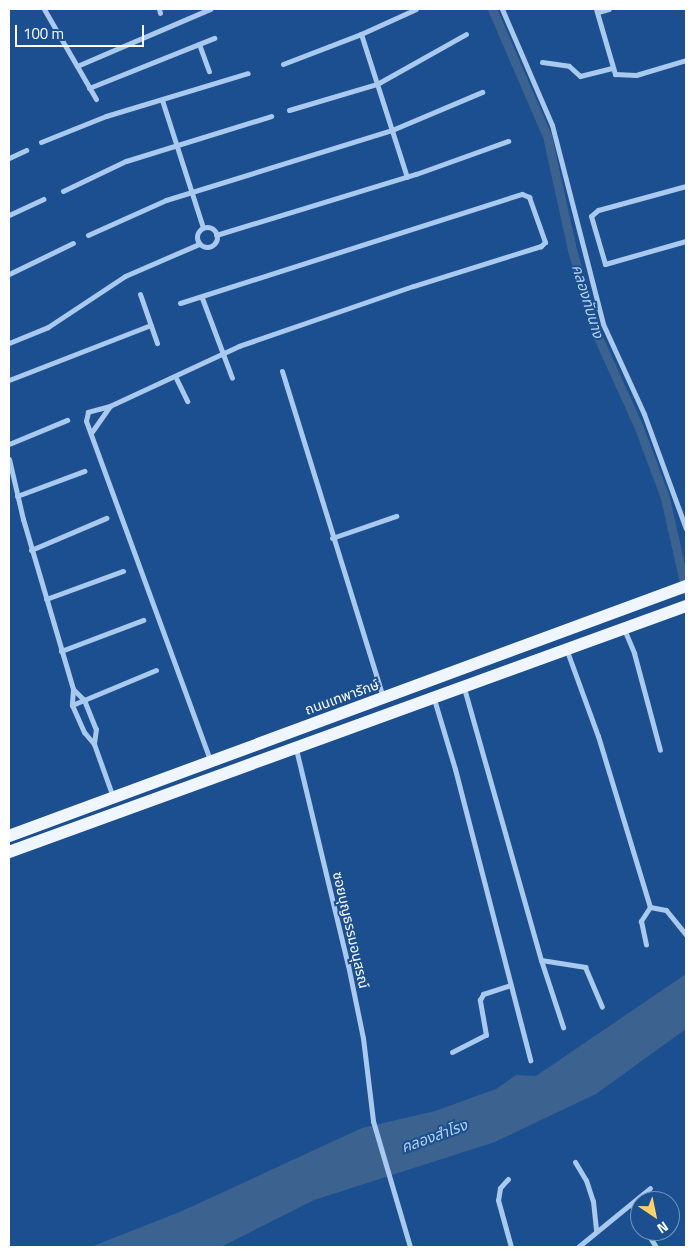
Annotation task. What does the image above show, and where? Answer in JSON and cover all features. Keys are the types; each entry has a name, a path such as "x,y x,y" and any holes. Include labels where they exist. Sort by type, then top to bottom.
{"main road":[{"name":"ถนนเทพารักษ์","path":"9,836 686,586"},
{"path":"9,852 686,606"}],"street":[{"path":"44,9 96,99"},
{"path":"76,66 210,9"},
{"path":"283,64 362,34 416,9"},
{"path":"502,9 552,125 603,324 644,414 686,528"},
{"path":"609,9 597,10 615,74 627,76 686,60"},
{"path":"362,34 407,177"},
{"path":"289,110 377,84 466,34"},
{"path":"89,88 214,38"},
{"path":"199,44 209,71"},
{"path":"542,62 569,66 580,76 612,68"},
{"path":"41,142 106,116 248,73"},
{"path":"88,234 192,192 392,130 482,92"},
{"path":"162,100 203,228"},
{"path":"62,191 126,161 270,116"},
{"path":"9,343 48,327 126,276 199,244 211,246 216,235 407,177 508,140"},
{"path":"9,158 26,150"},
{"path":"686,186 598,210 591,216 605,264 686,241"},
{"path":"180,303 202,298 522,194 529,197 544,236 545,242 542,246 414,286 220,354 110,406 88,412 86,421 212,762"},
{"path":"9,215 43,199"},
{"path":"199,244 197,235 203,228 211,228 216,235"},
{"path":"9,274 72,243"},
{"path":"140,294 157,343"},
{"path":"202,298 220,354 232,378"},
{"path":"9,380 151,325"},
{"path":"282,371 332,538 383,698"},
{"path":"175,376 187,401"},
{"path":"91,433 110,406"},
{"path":"9,444 67,420"},
{"path":"9,458 31,550 61,651 74,689 84,700 96,729 94,744"},
{"path":"17,496 84,471"},
{"path":"332,538 396,516"},
{"path":"31,550 106,518"},
{"path":"46,599 123,571"},
{"path":"61,651 143,620"},
{"path":"624,628 634,653 660,750"},
{"path":"567,650 598,736 650,907 641,921 646,944"},
{"path":"72,705 156,670"},
{"path":"464,688 541,960 563,1027"},
{"path":"74,689 72,705 84,732 94,744 113,798"},
{"path":"434,699 530,1060"},
{"name":"ซอยบุญธรรมอนุสรณ์","path":"296,747 350,974 363,1038 373,1121 410,1247"},
{"path":"650,907 666,910 686,936"},
{"path":"541,960 585,967 602,1007"},
{"path":"452,1052 486,1035 480,1000 483,994 511,985"},
{"path":"575,1162 586,1180 593,1201 596,1231"},
{"path":"508,1179 500,1188 498,1200 510,1247"},
{"path":"646,1191 650,1188"},
{"path":"578,1247 630,1205"}],"water":[{"name":"คลองสำโรง","path":"686,974 686,1029 596,1094 495,1142 314,1200 221,1247 91,1247 182,1211 362,1128 435,1111 496,1089 516,1075 536,1076"}],"waterway":[{"name":"คลองทับนาง","path":"492,9 547,136 572,250 596,333 639,428 665,498 686,591"}]}
